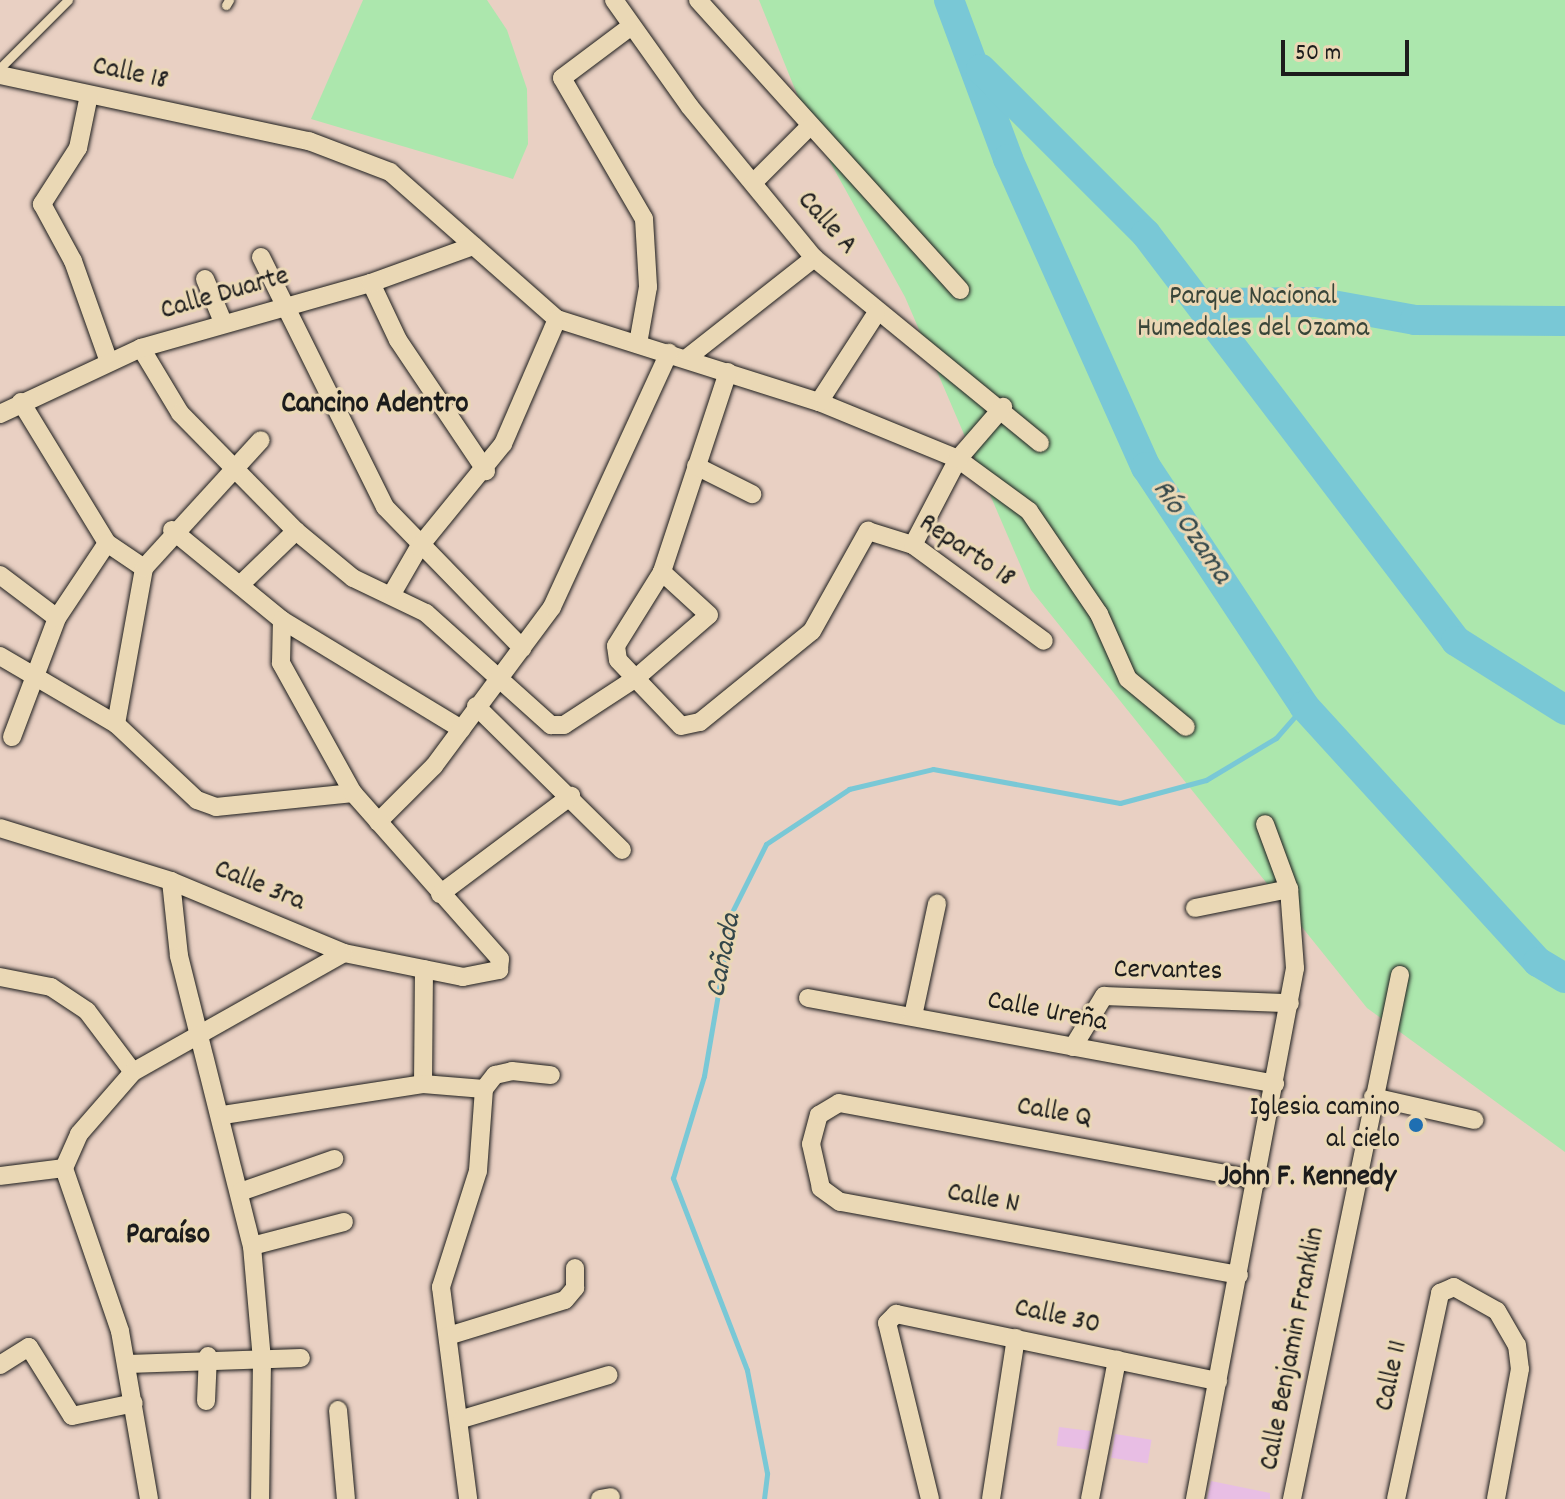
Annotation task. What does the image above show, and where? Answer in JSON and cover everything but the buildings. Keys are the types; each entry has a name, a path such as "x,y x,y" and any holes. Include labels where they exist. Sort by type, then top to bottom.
{"street":[{"name":"Calle A","path":"614,0 630,27 814,258 876,314 1003,407 1040,443"},
{"path":"698,0 807,129 960,290"},
{"path":"630,27 562,78 644,219 648,287 638,344"},
{"name":"Calle 18","path":"0,75 309,141 390,172 557,319"},
{"path":"89,95 78,148 42,204 73,261 109,362"},
{"path":"753,183 807,129"},
{"name":"Calle Duarte","path":"0,414 141,348 223,322 371,283 473,246"},
{"path":"261,257 360,468 419,547 522,648"},
{"path":"378,822 461,729 522,648 582,554 678,355 814,258"},
{"path":"205,279 223,322"},
{"path":"371,283 398,340 486,471"},
{"path":"819,402 876,314"},
{"path":"393,592 419,547 486,471 557,319 819,402 958,459 1029,511 1099,614 1128,679 1186,727"},
{"path":"141,348 180,413 296,531 353,578 393,592 499,676 557,727 636,678 709,615 662,572"},
{"path":"636,678 616,646 662,572 728,372"},
{"path":"21,402 107,543 144,568"},
{"path":"913,545 958,459 1003,407"},
{"path":"116,724 144,568 172,530 261,440"},
{"path":"696,466 752,494"},
{"path":"172,530 282,620 461,729"},
{"path":"240,585 296,531"},
{"name":"Reparto 18","path":"636,678 681,726 700,722 812,631 861,536 877,531 913,545 1044,641"},
{"path":"12,737 38,676 57,618 107,543"},
{"path":"0,575 57,618"},
{"path":"282,620 281,663 353,793 440,894 571,796"},
{"path":"0,656 116,724 197,800 216,807 353,793"},
{"path":"476,706 571,796 622,850"},
{"path":"1195,1499 1259,1180 1290,1003 1289,889 1265,824"},
{"name":"Calle 3ra","path":"0,828 171,881 344,953 463,977 499,970 500,959 440,894"},
{"path":"171,881 179,956 223,1115 252,1246 262,1361 260,1499"},
{"path":"1195,908 1289,889"},
{"path":"913,1016 937,904"},
{"path":"149,1499 128,1364 64,1168 79,1134 133,1072 344,953"},
{"path":"423,1084 424,969"},
{"name":"Calle Benjamin Franklin","path":"1292,1499 1400,975"},
{"path":"0,977 51,987 87,1011 133,1072"},
{"name":"Cervantes","path":"1073,1047 1104,996 1290,1003"},
{"name":"Calle Ureña","path":"808,998 1275,1084"},
{"path":"468,1499 462,1419 441,1287 478,1171 484,1089 495,1075 512,1071 551,1075"},
{"path":"223,1115 423,1084 484,1089"},
{"path":"1373,1097 1474,1120"},
{"name":"Calle Q","path":"839,1103 1259,1180"},
{"name":"Calle N","path":"839,1103 819,1115 811,1144 828,1197 1239,1275"},
{"path":"240,1192 334,1159"},
{"path":"0,1176 64,1168"},
{"path":"252,1246 344,1222"},
{"path":"448,1336 565,1300 575,1288 575,1268"},
{"name":"Calle 11","path":"1396,1499 1440,1293 1466,1291 1497,1311 1517,1345 1520,1369 1496,1499"},
{"name":"Calle 30","path":"930,1499 887,1323 896,1314 1218,1381"},
{"path":"991,1499 1016,1338"},
{"path":"0,1365 29,1347 72,1416 134,1403"},
{"path":"128,1364 208,1356 262,1361 301,1358"},
{"path":"206,1401 208,1356"},
{"path":"1090,1499 1117,1360"},
{"path":"462,1419 609,1375"},
{"path":"338,1410 346,1499"}],"lane":[{"path":"0,68 68,0"}],"green space":[{"path":"363,0 487,0 507,30 527,89 528,144 513,179 311,119"},
{"name":"Parque Nacional Humedales del Ozama","path":"759,0 1565,0 1565,1152 1367,1008 1031,590 905,297 809,124"}],"waterway":[{"name":"Río Ozama","path":"949,0 1008,159 1146,467 1304,706 1538,962 1565,978"},
{"path":"981,69 1146,234 1456,641 1565,710"},
{"path":"1203,303 1316,302 1415,320 1565,321"},
{"name":"Cañada","path":"764,1499 767,1473 747,1370 673,1178 704,1076 732,912 766,844 849,789 933,769 1120,803 1206,780 1276,738 1304,706"}],"place":[{"name":"Iglesia camino al cielo","path":"1416,1125"}],"district":[{"name":"Cancino Adentro","path":"375,406"},
{"name":"John F. Kennedy","path":"1307,1179"},
{"name":"Paraíso","path":"168,1237"}]}
